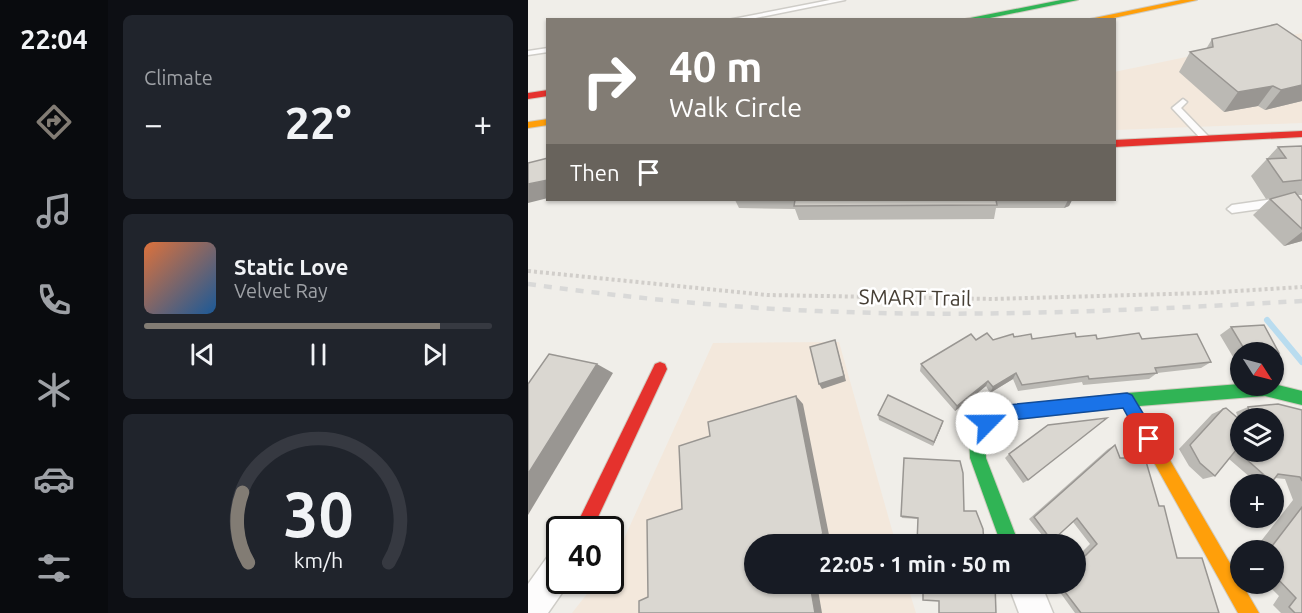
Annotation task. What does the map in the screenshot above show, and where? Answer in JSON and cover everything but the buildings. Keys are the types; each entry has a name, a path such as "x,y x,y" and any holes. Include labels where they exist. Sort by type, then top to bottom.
{"main road":[{"path":"975,18 1074,0"},
{"path":"1099,18 1193,0"},
{"path":"528,96 546,93"},
{"path":"528,125 546,122"},
{"path":"1116,144 1302,134"},
{"path":"590,516 660,369"},
{"path":"1006,534 978,458 977,433 997,414 1127,400 1265,389 1302,398"},
{"path":"1127,400 1249,613"}],"street":[{"path":"528,612 546,587"},
{"path":"1029,594 1036,613"}],"lane":[{"path":"742,18 842,0"},
{"path":"528,53 546,50"},
{"path":"1183,102 1176,108 1206,139"},
{"path":"1232,209 1286,204"}],"path":[{"name":"SMART Trail","path":"528,271 767,295 993,299 1204,293 1302,287"}],"shaded area":[{"path":"1302,33 1302,123 1116,130 1116,72"},
{"path":"839,342 893,534 744,534 744,594 910,594 916,613 572,613 587,594 624,594 624,539 713,343"}],"waterway":[{"path":"1267,320 1302,362"}],"railway":[{"path":"528,284 708,304 878,313 1060,312 1302,301"}],"traffic: fast":[{"path":"975,18 1074,0"},
{"path":"1006,534 978,458 977,433 997,414 1127,400 1265,389 1302,398"}],"traffic: slow":[{"path":"1099,18 1193,0"},
{"path":"528,125 546,122"},
{"path":"1127,400 1249,613"}],"traffic: jam":[{"path":"528,96 546,93"},
{"path":"1116,144 1302,134"},
{"path":"590,516 660,369"}],"route":[{"path":"987,423 997,414 1127,400 1149,439"}]}
